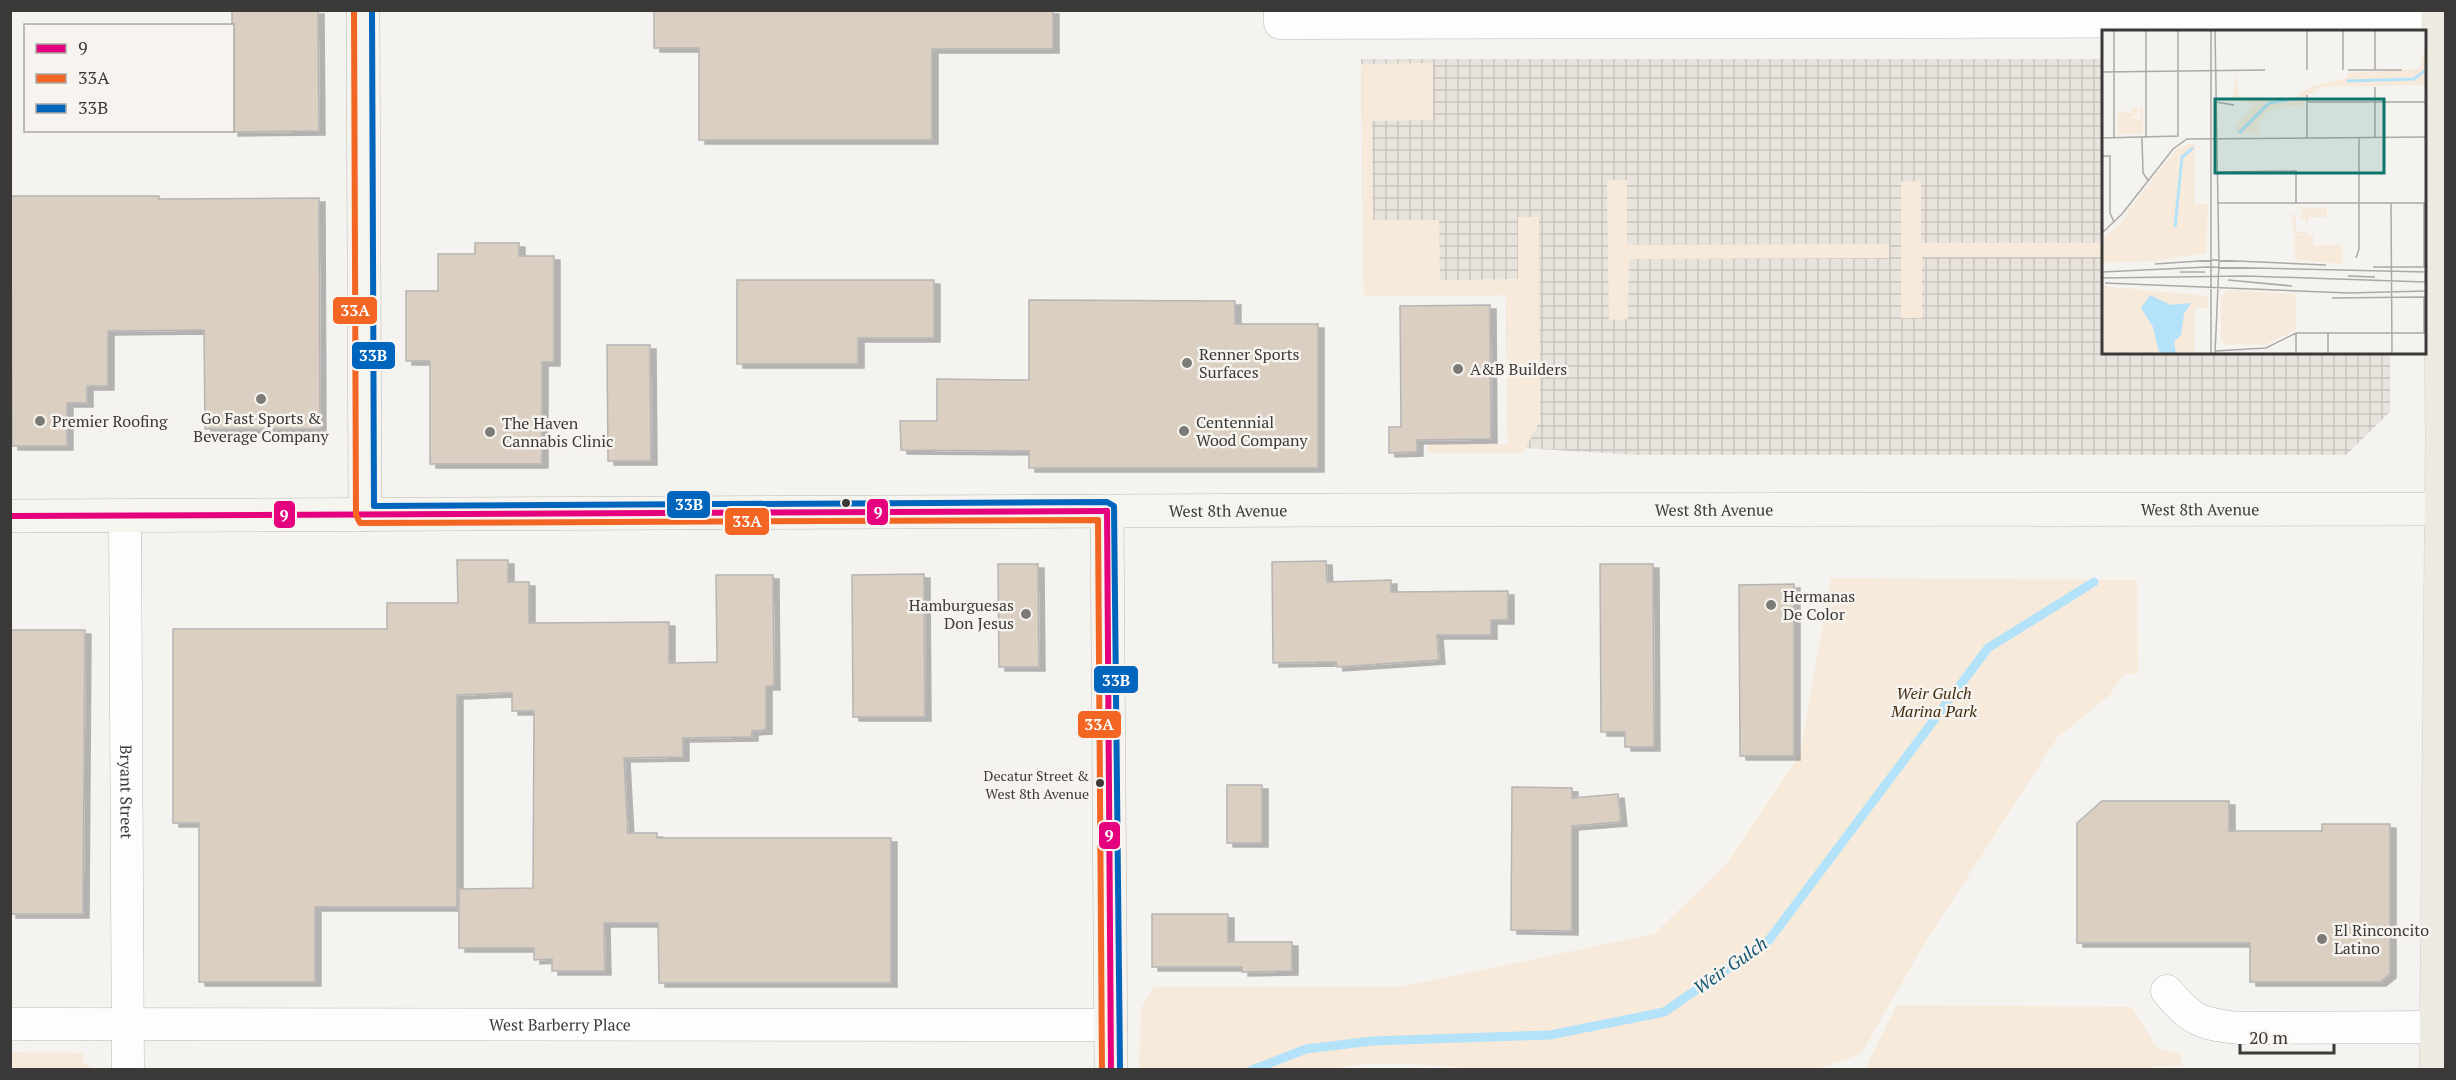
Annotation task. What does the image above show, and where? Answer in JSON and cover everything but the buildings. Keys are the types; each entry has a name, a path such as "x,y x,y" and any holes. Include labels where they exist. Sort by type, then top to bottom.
{"main road":[{"path":"363,10 365,515"},
{"path":"2436,1070 2443,508 2438,16"},
{"name":"West 8th Avenue","path":"10,516 2443,508"},
{"path":"1107,511 1111,1070"}],"street":[{"path":"1280,17 2438,16"},
{"name":"Bryant Street","path":"125,516 128,1070"},
{"path":"2167,991 2187,1013 2198,1021 2211,1025 2239,1028 2436,1027"},
{"name":"West Barberry Place","path":"10,1024 1111,1025"}],"shaded area":[{"path":"1361,59 2102,59 2102,354 2390,354 2390,412 2346,455 1635,455 1508,447 1506,295 1364,296"}],"green space":[{"path":"1433,63 1433,120 1372,121 1373,220 1439,220 1440,280 1518,279 1518,217 1539,217 1540,421 1523,453 1428,453 1428,444 1508,444 1506,295 1364,296 1361,64"},
{"path":"10,115 13,115 13,196 10,196"},
{"path":"1607,180 1627,180 1627,245 1889,244 1889,258 1629,259 1628,319 1609,320"},
{"path":"1921,181 1921,243 2102,243 2102,257 1922,257 1922,318 1901,318 1901,182"},
{"name":"Weir Gulch Marina Park","path":"1831,578 2137,580 2138,673 2123,675 2110,695 2057,738 1923,946 1861,1054 1821,1068 1779,1069 1485,1070 1427,1065 1364,1064 1329,1070 1139,1069 1141,1008 1154,987 1400,987 1654,934 1727,863 1800,754"},
{"path":"1897,1005 2132,1007 2157,1048 2181,1054 2182,1066 2152,1067 2152,1070 1865,1069"},
{"path":"11,1052 83,1053 83,1062 95,1069 11,1069"}],"waterway":[{"name":"Weir Gulch","path":"1252,1070 1306,1049 1372,1041 1550,1035 1664,1012 1769,940 1988,648 2094,582"}],"transit line":[{"name":"33A","path":"354,10 356,515 360,523 1098,520 1102,1070"},
{"name":"33B","path":"372,10 374,506 1107,502 1114,506 1120,1070"},
{"name":"9","path":"1107,511 1111,1070"},
{"name":"9","path":"10,516 1107,511"}],"place":[{"name":"Renner Sports Surfaces","path":"1187,363"},
{"name":"A&B Builders","path":"1458,369"},
{"name":"Go Fast Sports & Beverage Company","path":"261,399"},
{"name":"Premier Roofing","path":"40,421"},
{"name":"Centennial Wood Company","path":"1184,431"},
{"name":"The Haven Cannabis Clinic","path":"490,432"},
{"name":"Hermanas De Color","path":"1771,605"},
{"name":"Hamburguesas Don Jesus","path":"1026,614"},
{"name":"Decatur Street & West 8th Avenue","path":"1100,783"},
{"name":"El Rinconcito Latino","path":"2322,939"}]}
